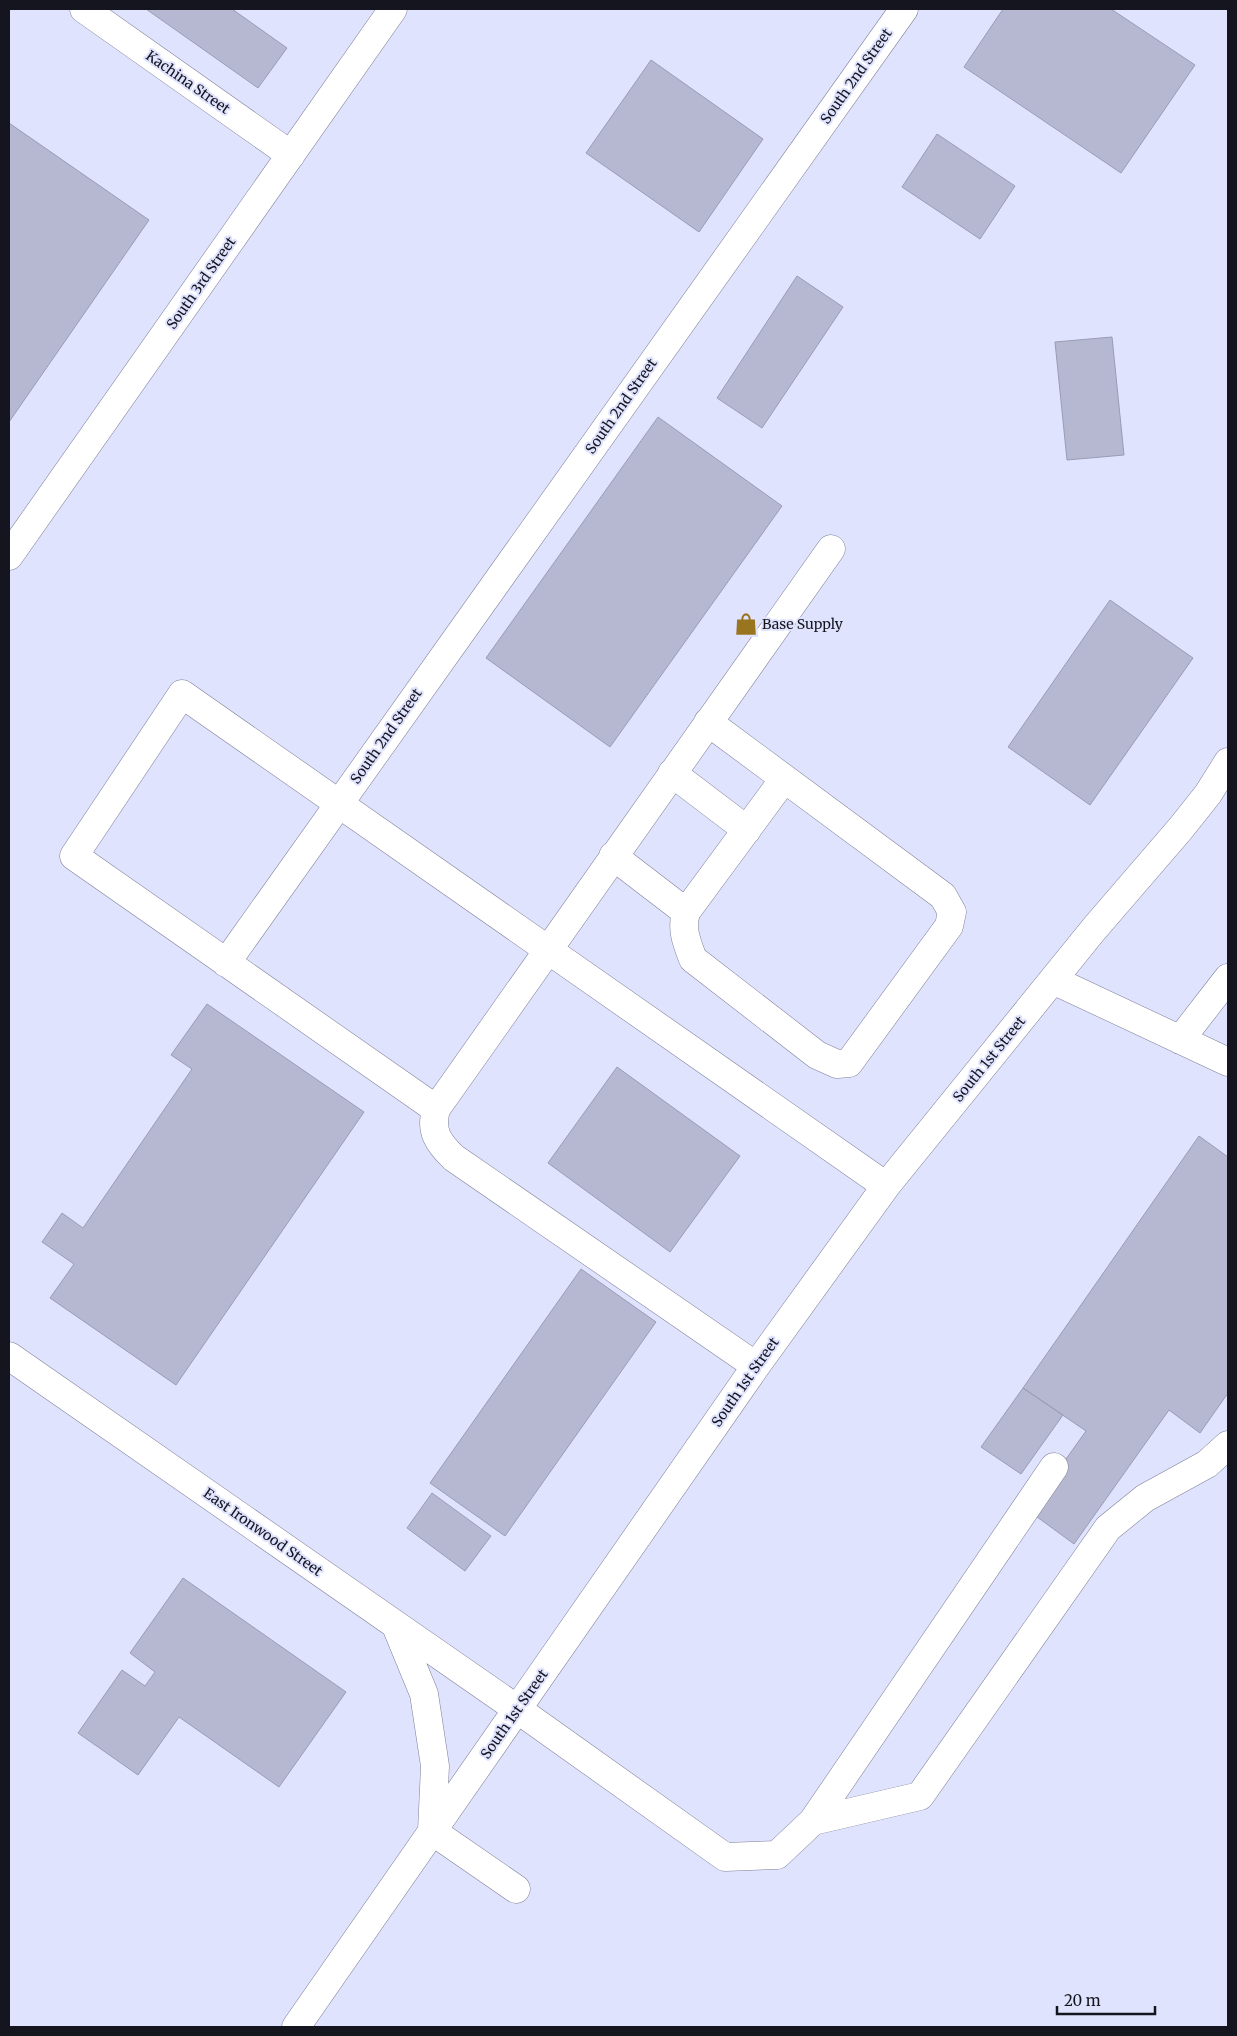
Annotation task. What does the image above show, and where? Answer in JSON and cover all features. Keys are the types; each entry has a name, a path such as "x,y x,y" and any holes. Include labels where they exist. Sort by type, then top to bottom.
{"street":[{"name":"Kachina Street","path":"84,9 291,155"},
{"name":"South 3rd Street","path":"9,556 393,9"},
{"name":"South 2nd Street","path":"226,963 338,802 904,9"},
{"path":"756,1366 454,1158 443,1148 435,1135 433,1122 436,1110 547,949 831,549"},
{"path":"436,1110 74,856 182,694 886,1186"},
{"path":"708,722 943,896 952,912 949,926 849,1063 837,1064 818,1055 693,959 682,924 686,912 784,779"},
{"name":"South 1st Street","path":"296,2027 756,1366 886,1186 1053,980 1181,828 1208,794 1228,762"},
{"path":"672,773 747,830"},
{"path":"613,856 686,912"},
{"path":"1180,1040 1228,978"},
{"path":"1053,980 1228,1062"},
{"name":"East Ironwood Street","path":"9,1356 517,1709 725,1857 777,1855 813,1822 1054,1467"},
{"path":"813,1822 920,1796 1108,1528 1145,1498 1207,1464 1228,1444"},
{"path":"396,1626 424,1694 435,1766 432,1831 516,1889"}],"building":[{"path":"146,9 232,9 287,48 258,88"},
{"path":"1003,9 1111,9 1195,65 1121,173 964,67"},
{"path":"651,60 763,139 699,232 586,153"},
{"path":"9,123 149,220 9,422"},
{"path":"937,134 1015,186 980,239 902,187"},
{"path":"797,276 843,307 762,428 717,398"},
{"path":"1112,337 1124,455 1067,460 1055,342"},
{"path":"658,417 782,506 610,747 486,658"},
{"path":"1110,600 1193,658 1090,805 1008,747"},
{"path":"207,1004 364,1112 176,1385 50,1298 74,1264 42,1242 62,1213 83,1228 192,1069 171,1055"},
{"path":"617,1067 740,1156 670,1252 548,1163"},
{"path":"1199,1136 1228,1157 1228,1393 1200,1433 1169,1410 1074,1544 1029,1511 1086,1431 1023,1388"},
{"path":"581,1269 656,1322 505,1536 430,1483"},
{"path":"1023,1388 1063,1415 1021,1474 981,1447"},
{"path":"432,1493 491,1536 465,1571 407,1528"},
{"path":"183,1578 346,1692 279,1787 179,1717 138,1775 78,1733 122,1670 145,1686 155,1672 130,1653"}],"place":[{"name":"Base Supply","path":"746,624"}]}
